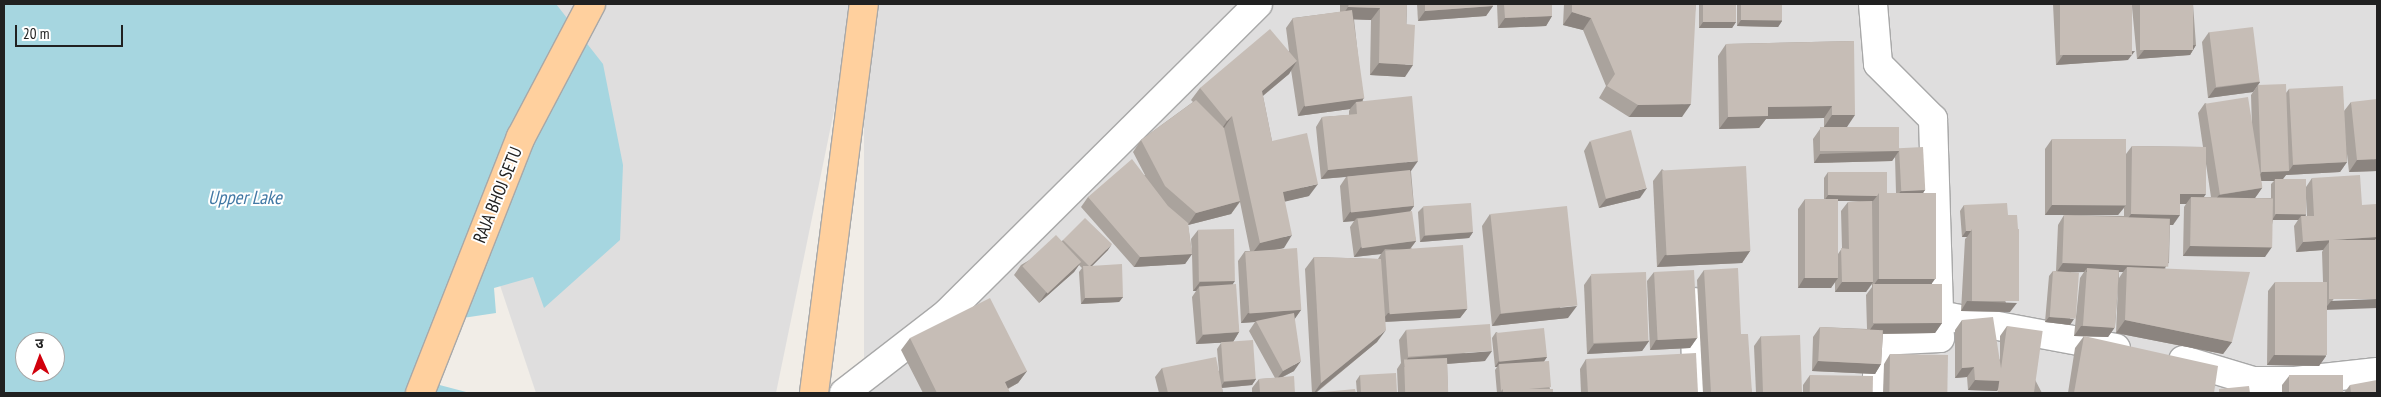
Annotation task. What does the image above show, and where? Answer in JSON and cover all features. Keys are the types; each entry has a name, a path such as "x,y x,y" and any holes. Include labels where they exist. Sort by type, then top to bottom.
{"main road":[{"name":"RAJA BHOJ SETU","path":"420,393 521,137 591,4"},
{"path":"814,393 864,4"}],"street":[{"path":"844,393 945,315 1258,4"},
{"path":"1873,4 1878,64 1933,118 1940,338 1879,342 1876,393"},
{"path":"1694,285 1698,393"},
{"path":"1939,315 2184,360 2253,381 2304,381 2377,372"}],"shaded area":[{"path":"406,4 856,4 776,393 536,393"},
{"path":"864,4 2377,4 2377,393 864,393"}],"water":[{"name":"Upper Lake","path":"4,4 556,4 603,64 623,165 620,240 544,308 533,277 494,288 496,313 436,322 432,383 470,393 4,393"}],"building":[{"path":"1349,4 1407,4 1406,24 1415,25 1413,65 1379,63 1380,8 1348,7"},
{"path":"1425,4 1493,4 1493,6 1425,11"},
{"path":"1504,4 1552,4 1552,16 1505,18"},
{"path":"1572,4 1696,4 1691,104 1638,105 1607,86 1615,74 1591,18 1572,12"},
{"path":"1703,4 1736,4 1736,22 1703,22"},
{"path":"1741,4 1782,4 1782,20 1741,20"},
{"path":"2060,4 2132,4 2132,55 2060,55"},
{"path":"2140,4 2193,4 2193,50 2140,50"},
{"path":"1352,10 1364,98 1305,106 1293,18"},
{"path":"2253,27 2260,82 2216,87 2209,32"},
{"path":"1270,29 1297,61 1262,91 1272,141 1307,133 1318,184 1283,192 1292,235 1260,243 1232,116 1227,121 1200,88"},
{"path":"1854,41 1855,115 1832,115 1832,106 1768,107 1768,116 1728,117 1726,44"},
{"path":"2286,84 2289,171 2261,172 2258,85"},
{"path":"2343,86 2347,162 2293,165 2289,89"},
{"path":"1412,96 1418,161 1328,170 1322,117 1357,114 1356,102"},
{"path":"2248,97 2262,188 2220,195 2206,104"},
{"path":"2377,99 2377,159 2357,160 2351,102"},
{"path":"1196,100 1224,128 1240,201 1196,213 1165,186 1141,140"},
{"path":"1820,127 1899,127 1899,151 1820,151"},
{"path":"1631,130 1647,188 1606,199 1590,141"},
{"path":"2052,139 2126,139 2126,205 2052,205"},
{"path":"2132,146 2206,147 2206,194 2180,194 2180,215 2131,214"},
{"path":"1923,147 1925,190 1901,191 1899,148"},
{"path":"1132,159 1168,206 1188,223 1192,254 1140,257 1088,197"},
{"path":"1746,166 1750,251 1667,255 1662,170"},
{"path":"1410,170 1414,206 1351,212 1347,177"},
{"path":"1828,172 1887,172 1887,193 1879,193 1877,196 1828,195"},
{"path":"2360,175 2362,205 2376,204 2377,237 2303,242 2301,216 2314,216 2312,178"},
{"path":"2275,179 2306,179 2306,214 2275,214"},
{"path":"1879,193 1936,193 1936,279 1879,279"},
{"path":"2191,197 2273,198 2272,247 2190,246"},
{"path":"1805,199 1838,199 1838,278 1805,278"},
{"path":"1872,201 1873,282 1842,282 1841,248 1849,249 1848,202"},
{"path":"1471,203 1473,232 1425,235 1423,206"},
{"path":"2007,203 2008,215 2017,215 2018,229 1972,229 1971,231 1966,231 1964,205"},
{"path":"1567,206 1577,305 1501,314 1490,214"},
{"path":"1412,211 1416,241 1362,248 1358,219"},
{"path":"2064,215 2170,219 2168,267 2062,263"},
{"path":"1085,218 1112,244 1090,266 1122,264 1123,297 1085,298 1083,266 1089,266 1063,240"},
{"path":"1234,229 1235,281 1199,282 1198,230"},
{"path":"1972,229 2019,229 2019,301 1972,301"},
{"path":"1056,235 1081,262 1048,293 1022,266"},
{"path":"2329,240 2377,240 2377,299 2329,299"},
{"path":"1463,245 1467,309 1390,314 1385,250"},
{"path":"1297,248 1301,310 1249,313 1245,252"},
{"path":"1314,257 1381,259 1386,330 1321,383"},
{"path":"2127,267 2250,272 2232,342 2125,320"},
{"path":"1738,268 1741,334 1748,334 1752,393 1711,393 1704,270"},
{"path":"2087,268 2119,270 2115,328 2083,326"},
{"path":"1694,270 1698,338 1658,340 1654,272"},
{"path":"2053,271 2079,273 2076,319 2050,317"},
{"path":"1646,272 1648,341 1593,343 1591,274"},
{"path":"2275,282 2327,282 2327,355 2275,355"},
{"path":"1236,284 1239,332 1202,334 1199,287"},
{"path":"1873,284 1942,284 1942,323 1873,323"},
{"path":"990,298 1027,371 1005,382 1010,393 937,393 910,338"},
{"path":"1294,313 1301,361 1283,371 1256,321"},
{"path":"1993,317 2003,381 1975,380 1974,367 1962,368 1962,320"},
{"path":"1490,324 1492,351 1408,357 1406,330"},
{"path":"2007,326 2043,331 2034,393 1998,392"},
{"path":"1820,327 1883,330 1881,364 1818,361"},
{"path":"1544,328 1547,357 1499,362 1496,333"},
{"path":"1800,335 1802,393 1763,393 1761,336"},
{"path":"2084,336 2218,366 2214,393 2074,393"},
{"path":"1253,340 1256,379 1224,381 1221,342"},
{"path":"1696,353 1698,393 1588,393 1586,359"},
{"path":"1890,354 1948,355 1947,393 1889,393"},
{"path":"1216,357 1223,393 1168,393 1162,368"},
{"path":"1447,358 1448,393 1405,393 1404,360"},
{"path":"1549,361 1551,387 1503,389 1501,391 1499,364"},
{"path":"1396,373 1397,393 1361,393 1360,375"},
{"path":"1810,375 1873,376 1873,393 1810,393"},
{"path":"2289,375 2343,375 2343,393 2289,393"},
{"path":"1294,376 1295,393 1260,393 1259,379"},
{"path":"2377,380 2377,393 2351,393 2350,385"},
{"path":"2249,386 2250,393 2219,393 2219,389"},
{"path":"1355,389 1356,393 1314,393"},
{"path":"1503,389 1553,389 1553,393 1503,393"}]}
